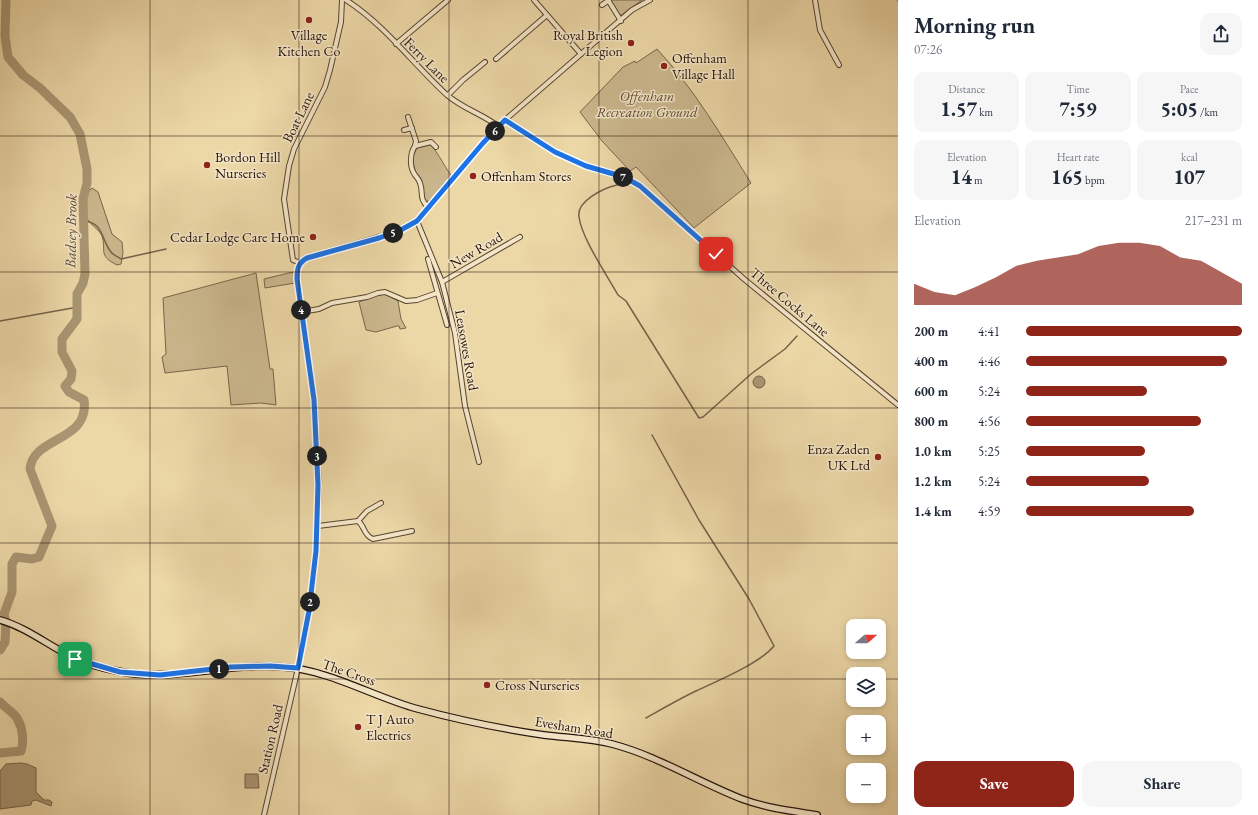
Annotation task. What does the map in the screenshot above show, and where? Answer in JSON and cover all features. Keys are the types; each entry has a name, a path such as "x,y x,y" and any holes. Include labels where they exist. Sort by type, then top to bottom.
{"main road":[{"path":"0,620 12,624 75,659 120,672 160,675 231,667 270,666 298,668"},
{"name":"The Cross","path":"298,668 391,699"},
{"name":"Evesham Road","path":"391,699 414,708 447,716 544,735 587,739 612,744 647,756 742,798 764,806 817,815"}],"street":[{"name":"Boat Lane","path":"300,263 293,260 284,199 289,166 294,149 321,94 330,70 341,22 342,0"},
{"name":"Ferry Lane","path":"346,0 366,14 418,68 448,95 464,107 488,118 499,127"},
{"path":"396,44 448,0"},
{"path":"534,0 581,54"},
{"path":"602,5 609,0 621,21"},
{"path":"300,263 307,258 322,252 379,238 399,231 417,221 483,143 505,120 632,10 650,0"},
{"path":"815,0 820,30 839,65"},
{"path":"496,59 547,15"},
{"path":"448,95 462,80 486,62"},
{"path":"408,117 412,128 415,146 410,155 412,170 419,180 423,202 429,208"},
{"name":"Three Cocks Lane","path":"505,120 555,152 586,166 624,177 640,186 744,279 898,405"},
{"path":"404,130 412,128"},
{"path":"432,137 432,142 436,147"},
{"path":"415,146 432,142"},
{"name":"Leasowes Road","path":"417,221 442,282 455,333 465,406 479,462"},
{"name":"New Road","path":"442,282 520,237"},
{"path":"428,259 447,325"},
{"name":"Station Road","path":"264,815 298,668 309,611 318,526 316,410 297,279 297,270 300,263"},
{"path":"301,312 319,309 332,303 367,297 385,292 406,302 438,293"},
{"path":"318,526 358,521 371,508 381,503"},
{"path":"358,521 362,525 367,536 373,539 412,531"}],"green space":[{"path":"610,0 642,0 620,16"},
{"name":"Offenham Recreation Ground","path":"657,49 684,80 696,97 751,183 694,228 636,167 630,171 602,141 580,112 623,67 635,61 636,63"},
{"path":"429,145 434,149 451,175 431,200 426,202 423,197 422,183 416,174 412,158 417,148"},
{"path":"92,188 98,192 112,234 122,242 123,253 121,264 117,265 107,258 104,251 104,244 101,234 89,222 86,216 86,198 87,194"},
{"path":"293,272 295,283 265,288 264,279"},
{"path":"256,273 270,369 273,369 276,405 261,403 231,405 227,366 165,373 162,357 166,354 163,298"},
{"path":"378,294 385,294 398,301 401,319 406,328 400,329 399,326 397,326 376,332 366,330 359,302"}],"shaded area":[{"path":"759,376 763,378 765,382 763,386 759,388 755,386 753,382 755,378"},
{"path":"21,763 36,768 36,792 44,800 49,800 52,802 51,806 36,800 32,801 31,805 0,809 0,771 6,764"},
{"path":"245,774 258,774 259,788 245,788"}],"waterway":[{"name":"Badsey Brook","path":"0,650 5,642 6,622 4,614 12,592 12,564 16,557 32,559 39,557 52,526 30,469 33,458 41,450 70,432 79,424 84,414 84,400 69,392 65,386 71,379 72,371 62,352 62,339 77,319 77,294 83,283 85,274 83,199 87,183 87,169 80,134 70,117 40,88 23,75 8,57 5,36 6,0"},
{"path":"617,185 598,192 586,201 579,211 581,226 590,246 618,295 626,301 699,418 703,417 751,374 785,349 797,336"},
{"path":"83,221 90,222 95,225 101,232 111,252 121,259 166,249"},
{"path":"0,321 78,307"},
{"path":"646,718 683,697 748,666 767,653 774,646 749,599 699,520 652,435"},
{"name":"Badsey Brook","path":"0,702 17,717 21,727 23,740 21,751 0,753"}],"place":[{"name":"Village Kitchen Co","path":"309,20"},
{"name":"Royal British Legion","path":"631,43"},
{"name":"Offenham Village Hall","path":"664,66"},
{"name":"Bordon Hill Nurseries","path":"207,165"},
{"name":"Offenham Stores","path":"473,176"},
{"name":"Cedar Lodge Care Home","path":"313,237"},
{"name":"Enza Zaden UK Ltd","path":"878,457"},
{"name":"Cross Nurseries","path":"487,685"},
{"name":"T J Auto Electrics","path":"358,727"}],"route":[{"path":"75,659 120,672 160,675 231,667 284,666 298,668 309,611 318,526 316,410 304,338 297,279 298,267 302,261 322,252 379,238 399,231 417,221 444,191 483,143 505,120 530,138 555,152 608,174 624,177 640,186 716,254"}]}
